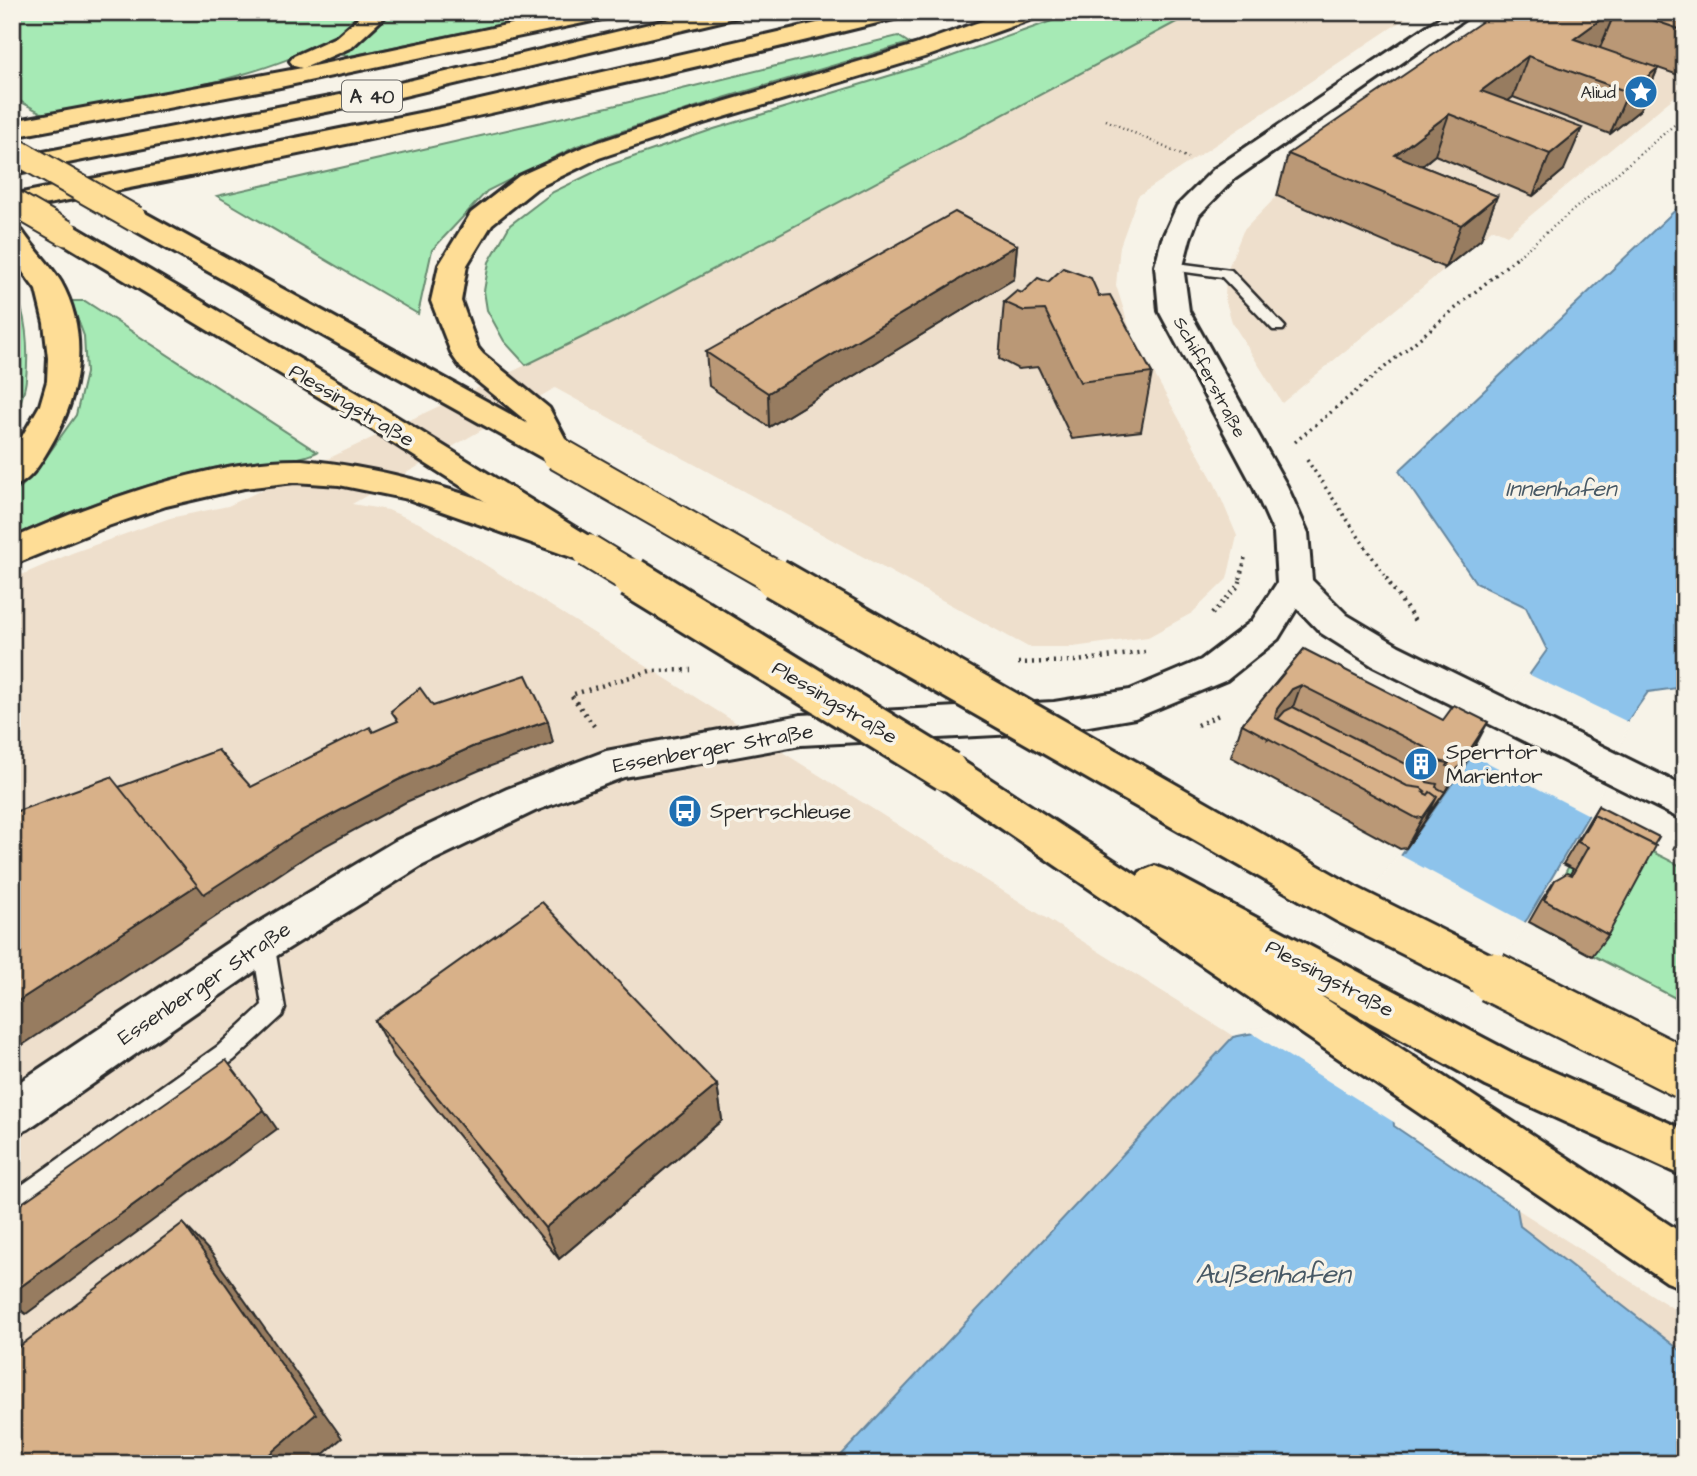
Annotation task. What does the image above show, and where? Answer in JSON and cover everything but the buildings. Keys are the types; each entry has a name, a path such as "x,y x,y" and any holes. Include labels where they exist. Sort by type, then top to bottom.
{"highway":[{"path":"217,92 290,67 344,42 379,12"},
{"path":"12,129 217,92 602,12"},
{"name":"A 40","path":"12,166 387,93 730,12"},
{"name":"A 40","path":"12,202 236,161 663,69 894,12"},
{"path":"557,453 538,415 472,361 463,349 446,301 453,265 481,219 528,182 590,153 682,122 923,50 1030,12"},
{"path":"12,149 422,376 1346,904 1685,1074"},
{"path":"12,476 23,465 47,422 62,384 63,349 50,289 14,235 236,161"},
{"name":"Plessingstraße","path":"12,202 365,411 587,551 947,771 1502,1071 1685,1154"},
{"path":"12,554 132,505 196,485 268,473 301,471 376,481 478,509 587,551"},
{"path":"947,771 1685,1264"}],"street":[{"name":"Schifferstraße","path":"1295,584 1291,533 1270,486 1174,311 1169,267 1176,239 1187,212 1224,174 1464,12"},
{"path":"1295,584 1334,624 1405,666 1683,804"},
{"name":"Essenberger Straße","path":"12,1114 263,942 409,853 521,800 620,762 801,730 1054,717 1135,704 1214,670 1265,630 1295,584"}],"lane":[{"path":"1169,267 1226,273 1278,327"},
{"path":"12,1207 226,1053 274,1009 263,942"}],"path":[{"path":"1501,20 1513,12"},
{"path":"1295,442 1685,116"},
{"path":"1107,120 1193,160"},
{"path":"1302,453 1417,625 1424,629"}],"shaded area":[{"path":"1195,12 1415,12 1138,196 1120,246 1116,285 1130,330 1215,484 1237,536 1227,579 1192,613 1148,637 1073,647 1028,647 555,388 352,504 388,510 419,523 1233,1036 833,1464 12,1464 12,579 72,553 170,518 228,506 526,365 624,317"},
{"path":"1540,12 1685,12 1685,88 1507,235 1493,229 1282,403 1232,322 1225,299 1226,273 1243,231 1277,196"},
{"path":"1517,1209 1685,1316 1685,1354 1519,1226"}],"green space":[{"path":"12,12 361,12 337,34 303,53 261,69 167,93 45,115 12,97"},
{"path":"392,12 561,12 350,56 342,55"},
{"path":"1077,12 1195,12 624,317 526,365 504,341 487,310 484,291 489,262 510,225 553,192 607,166 714,129 941,60"},
{"path":"898,36 909,43 720,99 577,146 487,191 432,250 418,314 217,196 621,104"},
{"path":"12,286 24,319 27,356 24,391 12,426"},
{"path":"71,301 85,301 317,452 296,459 238,463 172,478 91,504 12,537 12,496 34,474 76,415 86,373 84,336"},
{"path":"1593,822 1685,868 1685,1003 1536,926"}],"water":[{"name":"Außenhafen","path":"1685,201 1685,687 1648,692 1627,722 1588,816 1528,918 1392,1101 1394,1126 1517,1209 1520,1226 1685,1354 1685,1464 833,1464 1233,1037 1279,1028 1547,650 1526,607 1476,583 1399,471"}],"pier":[{"path":"1526,673 1630,723 1591,816 1469,753"},
{"path":"1398,854 1528,924 1396,1102 1398,1124 1408,1131 1247,1030 1276,1025"}],"place":[{"name":"Aliud","path":"1641,92"},
{"name":"Sperrtor Marientor","path":"1421,764"},
{"name":"Sperrschleuse","path":"685,811"}],"water label":[{"name":"Innenhafen","path":"1561,488"}]}
